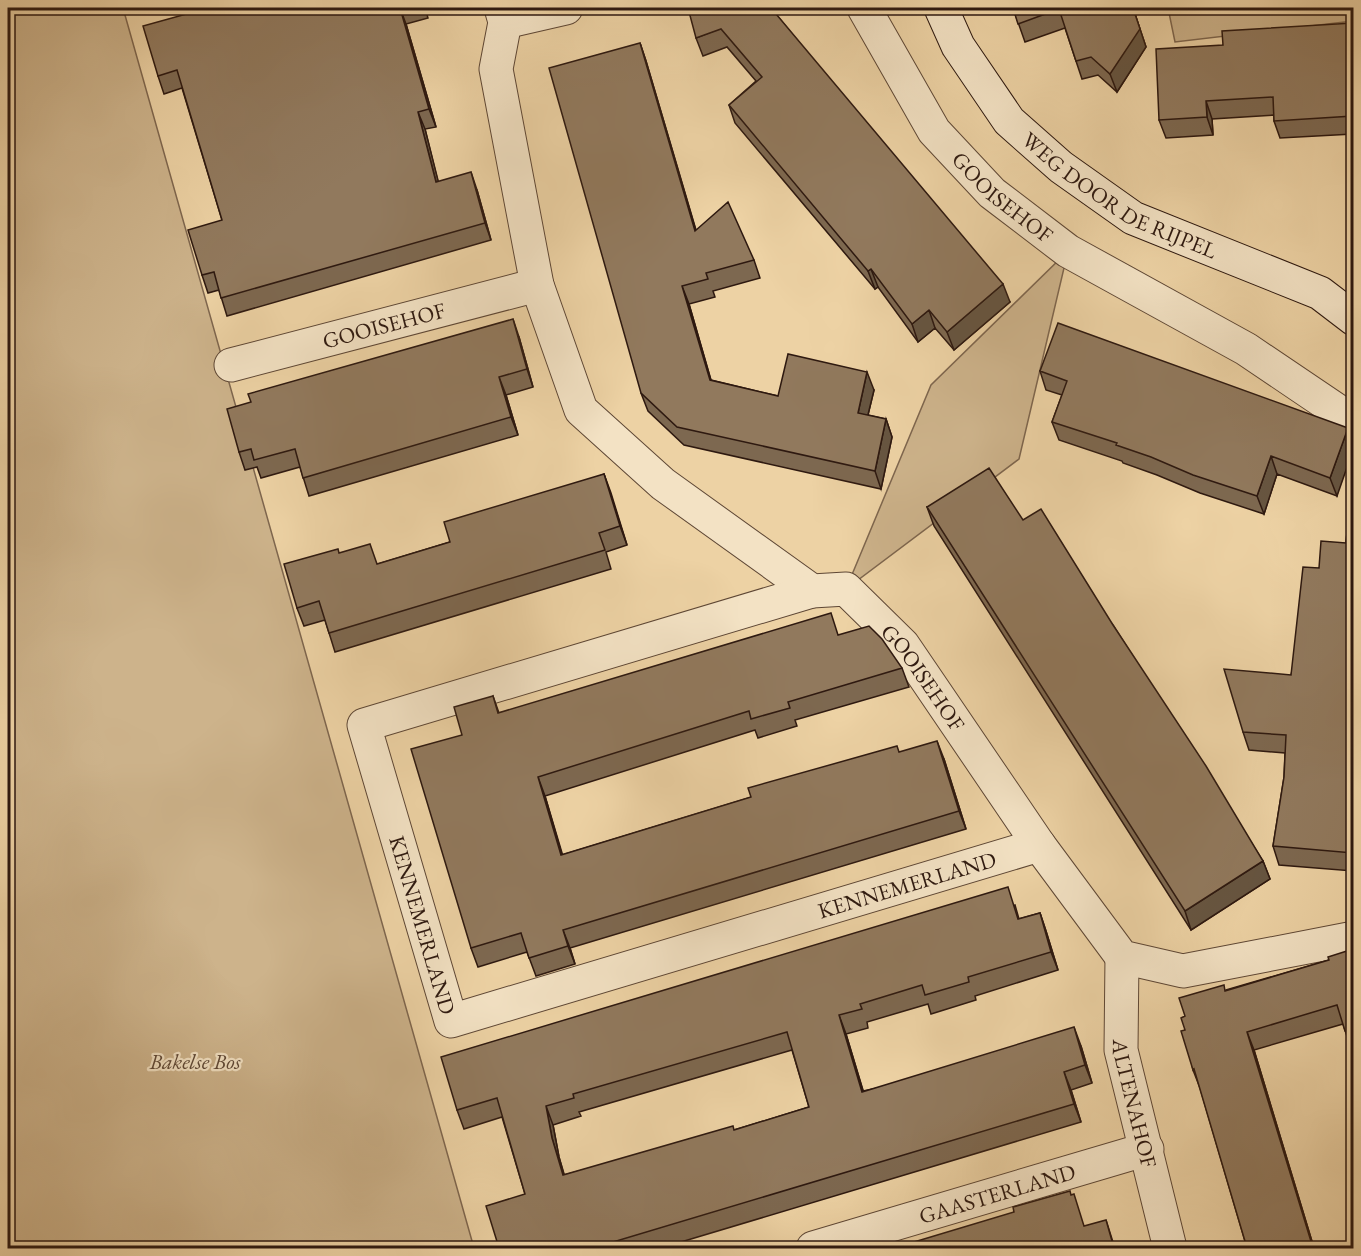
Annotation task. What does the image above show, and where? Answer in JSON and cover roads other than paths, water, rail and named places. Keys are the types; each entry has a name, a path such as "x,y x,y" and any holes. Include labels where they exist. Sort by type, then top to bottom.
{"street":[{"path":"566,8 503,15 496,69 537,285 581,410 663,484 812,591"},
{"name":"GOOISEHOF","path":"864,8 934,131 992,193 1068,251 1246,349 1353,422"},
{"name":"WEG DOOR DE RIJPEL","path":"941,8 958,46 1009,121 1061,167 1133,218 1320,293 1353,320"},
{"name":"GOOISEHOF","path":"231,365 537,285"},
{"name":"GOOISEHOF","path":"812,591 846,589 903,645 1040,845 1122,957"},
{"name":"KENNEMERLAND","path":"812,591 364,725 451,1021 1040,845"},
{"path":"1122,957 1183,971 1353,938"},
{"name":"ALTENAHOF","path":"1122,957 1121,1050 1170,1248"},
{"name":"GAASTERLAND","path":"813,1248 1146,1149"}],"park label":[{"name":"Bakelse Bos","path":"195,1061"}]}
